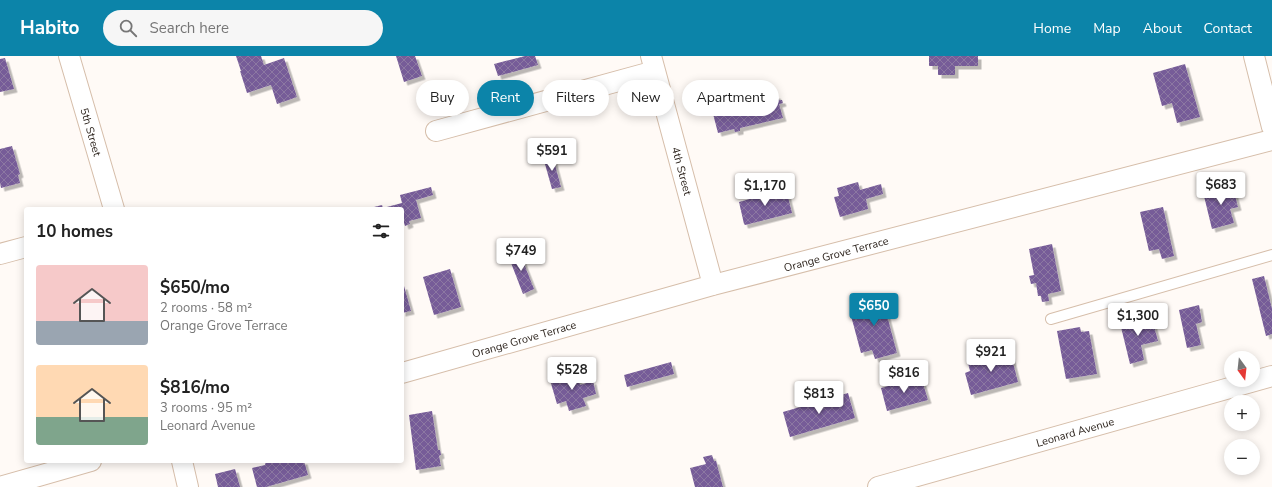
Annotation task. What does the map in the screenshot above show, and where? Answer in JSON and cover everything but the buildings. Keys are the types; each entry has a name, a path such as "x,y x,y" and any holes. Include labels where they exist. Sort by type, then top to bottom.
{"street":[{"name":"5th Street","path":"69,56 113,207"},
{"path":"1254,56 1272,127"},
{"path":"436,130 653,64"},
{"name":"4th Street","path":"653,64 713,286"},
{"name":"Orange Grove Terrace","path":"404,372 713,286 1272,140"},
{"path":"0,254 24,248"},
{"name":"Leonard Avenue","path":"878,487 1272,376"},
{"path":"0,487 84,463"},
{"path":"182,463 188,487"}],"lane":[{"path":"1051,319 1272,256"}]}
